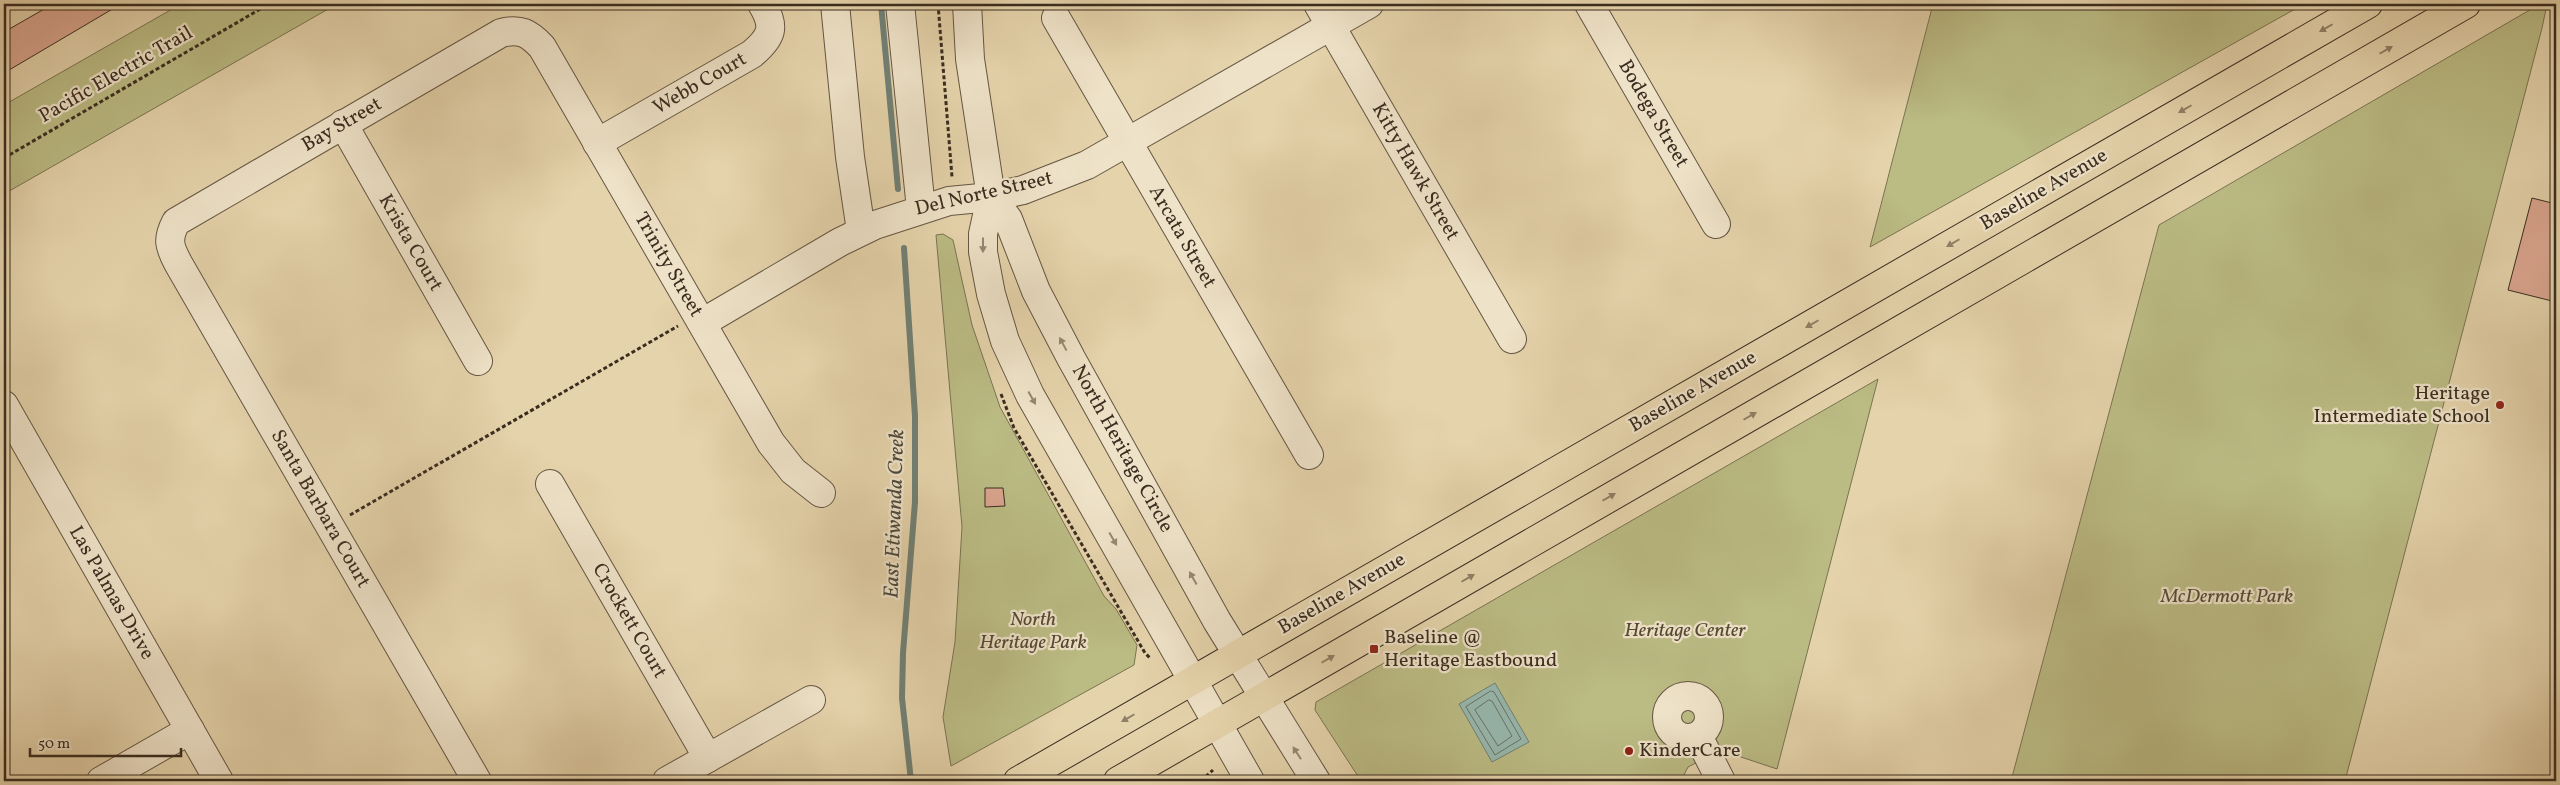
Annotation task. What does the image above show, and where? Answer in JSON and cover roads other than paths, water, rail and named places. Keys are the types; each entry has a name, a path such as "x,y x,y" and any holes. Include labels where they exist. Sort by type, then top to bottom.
{"main road":[{"name":"Baseline Avenue","path":"1018,781 2368,4"},
{"path":"1118,781 2466,4"}],"street":[{"name":"Webb Court","path":"597,143 752,54 762,46 770,36 771,23 762,4"},
{"path":"835,4 850,157 868,228"},
{"path":"900,4 917,210"},
{"path":"968,4 970,58 991,197 983,234 982,252 991,294 1005,341 1030,395 1250,781"},
{"name":"Del Norte Street","path":"691,324 868,228 917,210 949,201 991,197 1023,190 1067,174 1128,143 1324,15 1369,4"},
{"name":"Bodega Street","path":"1589,4 1716,224"},
{"name":"Kitty Hawk Street","path":"1324,15 1512,339"},
{"name":"Arcata Street","path":"1056,18 1310,455"},
{"name":"Bay Street","path":"169,235 176,222 188,213 500,33 512,30 523,31"},
{"name":"Trinity Street","path":"523,31 542,47 597,143 691,324 771,443 793,472 821,493"},
{"name":"Krista Court","path":"343,124 478,362"},
{"name":"North Heritage Circle","path":"991,197 1008,218 1036,291 1067,351 1237,654 1316,781"},
{"name":"Santa Barbara Court","path":"169,235 171,250 178,264 477,781"},
{"name":"Las Palmas Drive","path":"4,405 219,781"},
{"name":"Crockett Court","path":"550,484 708,758"},
{"path":"667,781 811,700"},
{"path":"101,781 190,730"},
{"path":"1698,736 1721,781"}],"water":[{"path":"1495,683 1529,742 1492,762 1459,704"}],"waterway":[{"name":"East Etiwanda Creek","path":"881,4 898,189"},
{"name":"East Etiwanda Creek","path":"904,248 915,416 915,502 903,653 902,698 911,781"}],"place":[{"name":"Heritage Intermediate School","path":"2500,405"},
{"name":"Baseline @ Heritage Eastbound","path":"1374,649"},
{"name":"KinderCare","path":"1629,751"}],"park label":[{"name":"McDermott Park","path":"2227,597"},
{"name":"Heritage Center","path":"1685,631"},
{"name":"North Heritage Park","path":"1033,632"}]}
